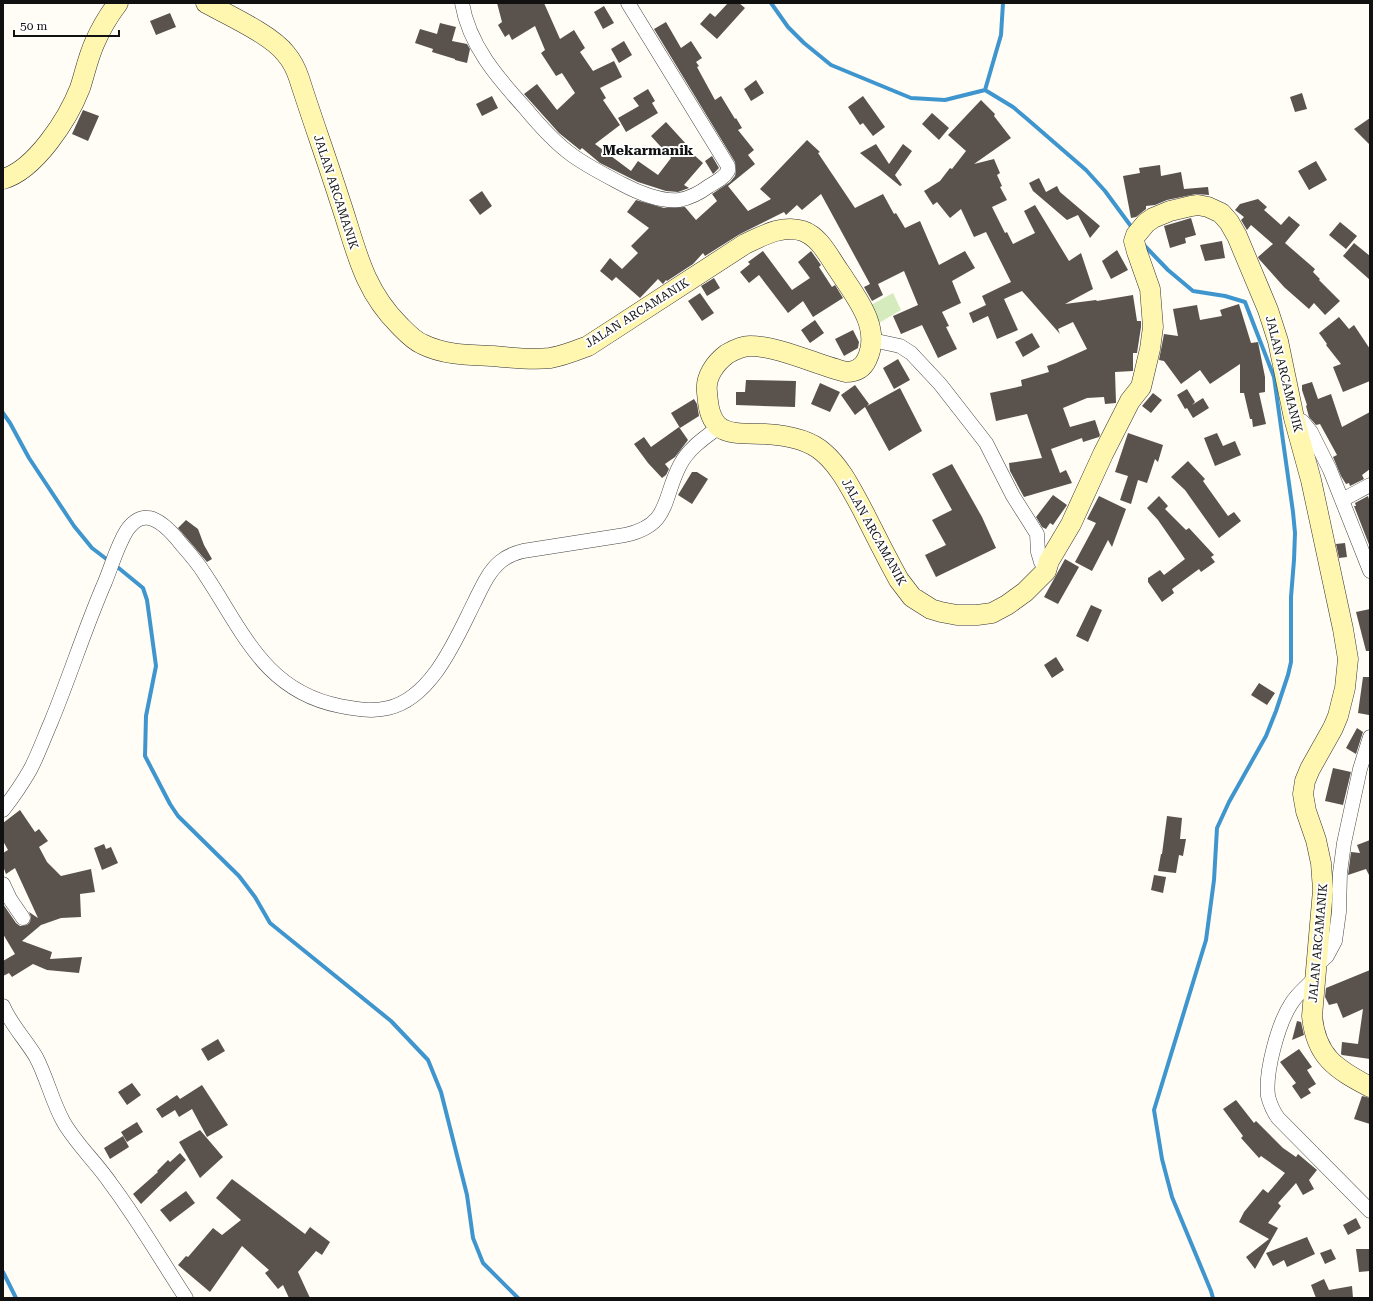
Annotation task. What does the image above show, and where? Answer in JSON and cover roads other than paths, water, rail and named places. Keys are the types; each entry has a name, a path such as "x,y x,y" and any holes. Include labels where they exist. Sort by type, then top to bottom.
{"street":[{"path":"3,179 11,177 23,169 50,141 62,123 80,88 89,55 95,40 118,3"},
{"name":"JALAN ARCAMANIK","path":"206,3 254,29 276,44 286,52 293,63 366,280 387,314 421,344 441,351 477,356 550,358 570,354 588,346 745,244 770,232 788,228 803,231 812,236 819,242 853,292 866,316 872,340 870,353 866,363 853,372 846,372 767,347 748,346 738,348 721,359 713,368 706,389 707,403 710,414 719,427 725,430 798,439 812,444 824,452 843,475 899,580 912,597 931,609 941,612 957,615 992,613 1008,605 1025,592 1046,571 1049,561 1071,524 1103,454 1130,401 1141,387 1150,349 1153,327 1150,289 1134,241 1136,235 1141,228 1153,218 1170,211 1198,205 1221,213 1229,222 1237,236 1268,310 1278,341 1294,418 1311,480 1348,659 1345,688 1338,716 1310,769 1305,781 1303,794 1303,802 1316,840 1323,875 1323,902 1312,1016 1314,1031 1318,1043 1326,1057 1350,1077 1370,1087"},
{"path":"462,3 470,30 482,55 516,98 543,129 559,144 572,155 634,190 670,200 679,200 702,191 719,180 728,171 728,166 628,3"},
{"path":"872,340 900,346 911,353 940,384 986,443 1013,496 1036,534 1038,552 1046,571"},
{"path":"1294,418 1302,421 1311,432 1330,470 1370,571"},
{"path":"3,810 29,771 40,750 67,682 92,612 126,532 137,520 149,518 154,520 169,530 177,538 203,571 233,621 256,653 282,681 299,692 319,701 359,709 383,709 404,703 417,693 439,669 480,592 495,567 501,561 511,554 523,551 636,533 645,528 654,522 661,514 680,464 692,448 719,427"},
{"path":"1342,500 1370,485"},
{"path":"1370,737 1360,769 1344,843 1341,866 1339,912 1335,941 1327,956 1298,995 1285,1016 1277,1038 1268,1080 1268,1095 1270,1104 1278,1118 1370,1212"},
{"path":"3,884 10,899 23,918"},
{"path":"3,1006 10,1020 30,1047 43,1072 64,1122 113,1186 186,1298"}],"waterway":[{"path":"771,3 788,27 804,43 831,65 911,98 945,100 985,90 1013,107 1086,170 1105,191 1133,229"},
{"path":"985,90 1001,35 1003,3"},
{"path":"1143,244 1168,270 1193,291 1225,296 1245,302 1274,377 1295,533 1291,597 1291,662 1288,675 1266,736 1229,802 1217,828 1214,880 1206,940 1154,1110 1162,1159 1172,1197 1213,1298"},
{"path":"3,413 29,458 74,526 92,548 109,561"},
{"path":"115,565 143,588 147,600 156,666 146,716 145,756 170,804 178,816 239,876 255,897 270,923 391,1021 428,1060 441,1092 467,1195 473,1238 483,1263 518,1298"},
{"path":"3,1272 16,1298"}],"district":[{"name":"Mekarmanik","path":"648,150"}]}
